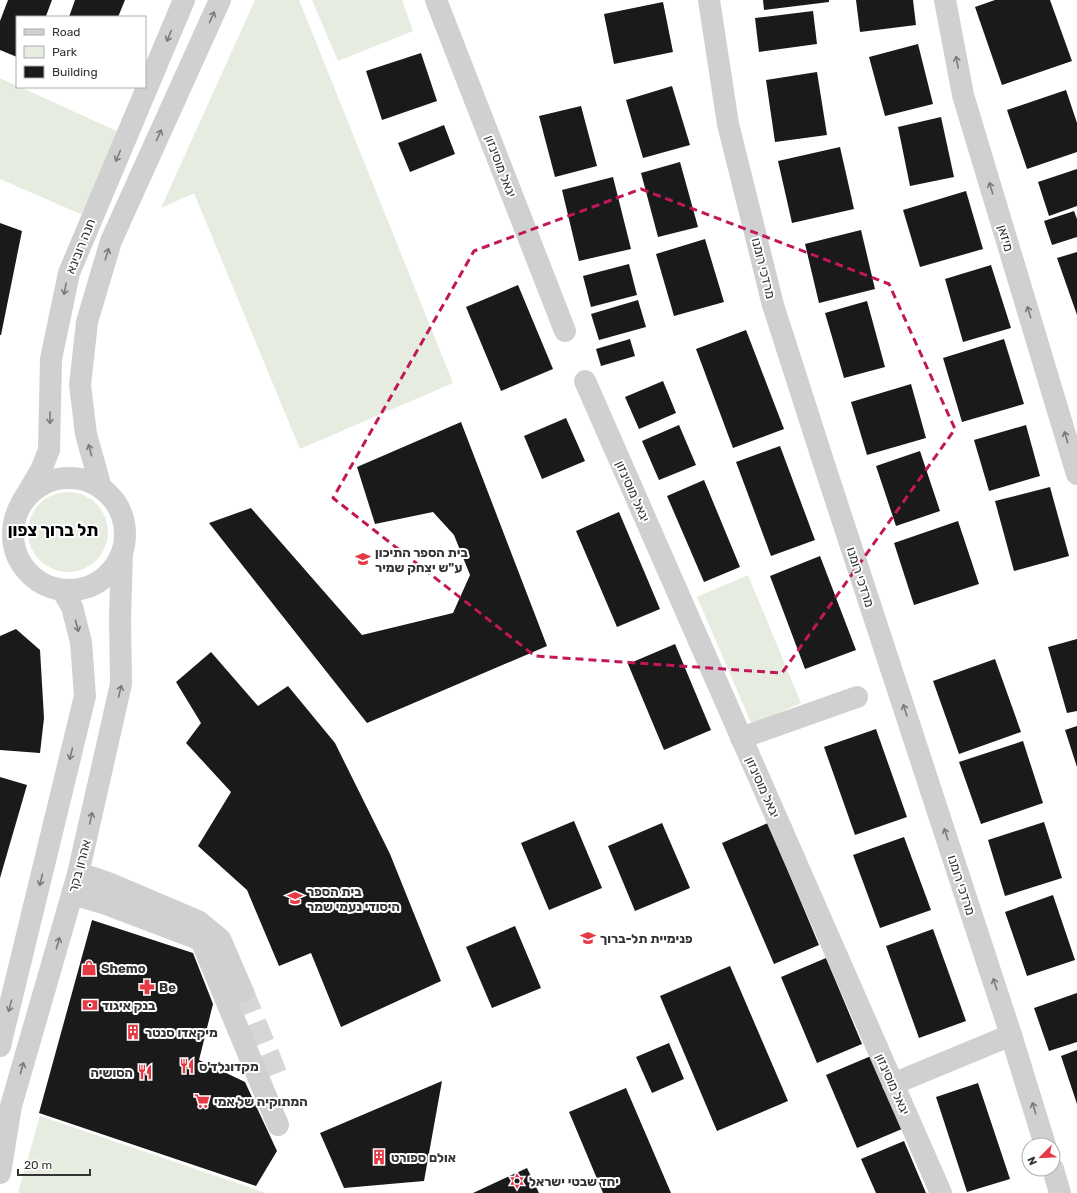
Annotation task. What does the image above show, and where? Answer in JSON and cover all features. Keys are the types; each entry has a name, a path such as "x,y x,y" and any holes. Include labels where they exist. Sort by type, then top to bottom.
{"street":[{"name":"חנה רובינא","path":"22,502 42,470 49,450 51,360 69,273 184,0"},
{"name":"חנה רובינא","path":"101,488 86,434 80,385 87,322 111,241 220,0"},
{"name":"מרדכי רומנו","path":"710,0 728,124 774,305 825,467 1011,1035 1043,1137"},
{"name":"מיזאן","path":"945,0 963,95 1077,474"},
{"name":"יגאל מוסינזון","path":"442,1 566,332"},
{"name":"יגאל מוסינזון","path":"585,381 941,1193"},
{"path":"77,478 101,488 115,503 123,521 125,536 122,553 110,573 95,584 79,590 62,590 44,585 32,577 22,565 8,555 14,520 22,502 34,489 56,479 77,478"},
{"name":"אהרון בקר","path":"1,1165 11,1106 75,884 121,684 120,618 122,553"},
{"path":"0,1046 85,696 81,642 72,607 62,590"},
{"path":"742,738 857,697"},
{"path":"75,884 94,878 198,920 220,939 243,992"},
{"path":"75,884 106,904 201,940 278,1125"},
{"path":"893,1084 1011,1035"},
{"path":"1055,1177 1060,1193"}],"highlighted area":[{"path":"641,189 889,284 955,429 782,673 535,656 333,498 474,251"}],"green space":[{"path":"255,0 299,0 453,383 300,449 194,193 161,208"},
{"path":"312,0 402,0 413,31 338,61"},
{"path":"0,78 16,86 16,88 22,88 121,133 85,216 0,179"},
{"path":"60,492 76,492 97,503 108,524 108,540 97,561 76,572 60,572 46,566 39,561 34,554 28,540 28,524 34,510 39,503 46,498"},
{"path":"748,575 801,703 752,725 697,597"},
{"path":"40,1116 266,1193 18,1193"}],"building":[{"path":"8,0 52,0 46,16 16,16 16,57 0,50 0,21"},
{"path":"75,0 125,0 118,16 69,16"},
{"path":"763,0 829,0 829,2 764,10"},
{"path":"856,0 913,0 916,25 860,32"},
{"path":"995,0 1050,0 1072,61 1002,85 975,7"},
{"path":"663,2 673,52 614,64 604,14"},
{"path":"813,11 817,44 759,52 755,18"},
{"path":"918,44 933,104 885,116 869,57"},
{"path":"421,53 437,101 382,120 366,71"},
{"path":"817,72 827,135 775,142 766,80"},
{"path":"672,86 690,145 643,158 626,100"},
{"path":"1066,90 1077,123 1077,152 1027,169 1007,110"},
{"path":"581,106 597,166 555,177 539,116"},
{"path":"941,117 954,177 910,186 898,127"},
{"path":"444,125 455,154 410,172 398,143"},
{"path":"840,147 854,209 792,223 778,161"},
{"path":"680,162 698,227 658,237 641,173"},
{"path":"1077,169 1077,206 1049,216 1038,182"},
{"path":"613,177 631,249 579,261 562,190"},
{"path":"966,191 983,249 920,267 903,210"},
{"path":"1074,211 1077,219 1077,237 1052,245 1044,221"},
{"path":"0,223 22,231 1,335 0,335"},
{"path":"861,230 875,289 819,303 805,244"},
{"path":"705,239 724,302 674,316 656,254"},
{"path":"1077,252 1077,315 1057,258"},
{"path":"629,264 637,295 591,307 583,276"},
{"path":"991,265 1011,328 963,342 945,279"},
{"path":"518,285 553,369 501,391 466,307"},
{"path":"638,300 646,327 599,340 591,314"},
{"path":"867,301 885,367 844,378 825,313"},
{"path":"746,330 784,429 733,448 696,349"},
{"path":"630,339 635,356 601,366 596,349"},
{"path":"1004,339 1024,404 962,422 943,358"},
{"path":"663,381 676,413 639,429 625,397"},
{"path":"911,384 926,438 867,455 851,402"},
{"path":"566,418 585,461 542,479 524,436"},
{"path":"461,422 547,646 367,723 209,523 251,508 362,635 453,613 470,575 454,535 433,512 375,524 357,467"},
{"path":"679,425 696,465 659,480 642,441"},
{"path":"1026,425 1040,476 989,491 974,440"},
{"path":"780,446 815,540 771,556 736,462"},
{"path":"920,451 940,511 896,526 876,466"},
{"path":"704,480 740,567 704,582 667,496"},
{"path":"1050,487 1069,556 1014,571 995,501"},
{"path":"619,512 660,609 617,627 576,531"},
{"path":"958,521 979,584 914,605 894,543"},
{"path":"820,556 856,650 805,669 770,576"},
{"path":"16,629 40,650 44,718 40,753 0,750 0,636"},
{"path":"1077,639 1077,711 1067,713 1048,647"},
{"path":"675,644 711,730 664,750 628,664"},
{"path":"211,652 258,706 288,686 335,743 390,854 441,981 341,1027 311,953 279,966 247,890 198,846 231,792 186,743 201,723 176,682"},
{"path":"995,659 1021,732 959,754 933,681"},
{"path":"1077,726 1077,767 1065,730"},
{"path":"876,729 907,817 855,835 824,747"},
{"path":"1023,741 1043,803 981,824 959,762"},
{"path":"0,777 27,785 0,878"},
{"path":"574,821 602,888 549,910 521,843"},
{"path":"1044,822 1062,878 1005,896 988,840"},
{"path":"662,823 690,888 635,911 608,846"},
{"path":"768,823 819,945 774,964 722,843"},
{"path":"904,837 931,910 880,928 853,855"},
{"path":"1053,895 1075,960 1027,976 1005,912"},
{"name":"מיקאדו סנטר","path":"92,920 193,953 213,1004 199,1060 245,1082 277,1151 256,1186 39,1113"},
{"path":"515,926 541,988 492,1008 466,947"},
{"path":"933,929 966,1021 919,1038 886,946"},
{"path":"826,958 862,1044 817,1063 781,977"},
{"path":"730,966 788,1101 717,1131 660,996"},
{"path":"1077,993 1077,1042 1049,1051 1034,1008"},
{"path":"669,1043 684,1079 652,1093 636,1057"},
{"path":"1077,1050 1077,1104 1061,1056"},
{"path":"871,1056 902,1129 857,1148 826,1075"},
{"name":"אולם ספורט","path":"442,1081 424,1181 344,1188 320,1133"},
{"path":"978,1083 1010,1179 967,1192 936,1097"},
{"path":"626,1088 671,1193 603,1193 569,1112"},
{"path":"904,1141 926,1193 876,1193 861,1159"},
{"name":"יחד שבטי ישראל","path":"527,1168 539,1193 473,1193"}],"tunnel":[{"path":"243,992 280,1083"}],"place":[{"name":"בית הספר התיכון ע\"ש יצחק שמיר","path":"363,559"},
{"name":"בית הספר היסודי נעמי שמר","path":"295,898"},
{"name":"פנימיית תל-ברוך","path":"588,938"},
{"name":"Shemo","path":"89,968"},
{"name":"Be","path":"147,987"},
{"name":"בנק איגוד","path":"90,1005"},
{"name":"מיקאדו סנטר","path":"133,1032"},
{"name":"מקדונלד'ס","path":"187,1066"},
{"name":"הסושיה","path":"145,1072"},
{"name":"המתוקיה של אמי","path":"202,1101"},
{"name":"אולם ספורט","path":"379,1157"},
{"name":"יחד שבטי ישראל","path":"517,1181"}],"district":[{"name":"תל ברוך צפון","path":"53,530"}]}
